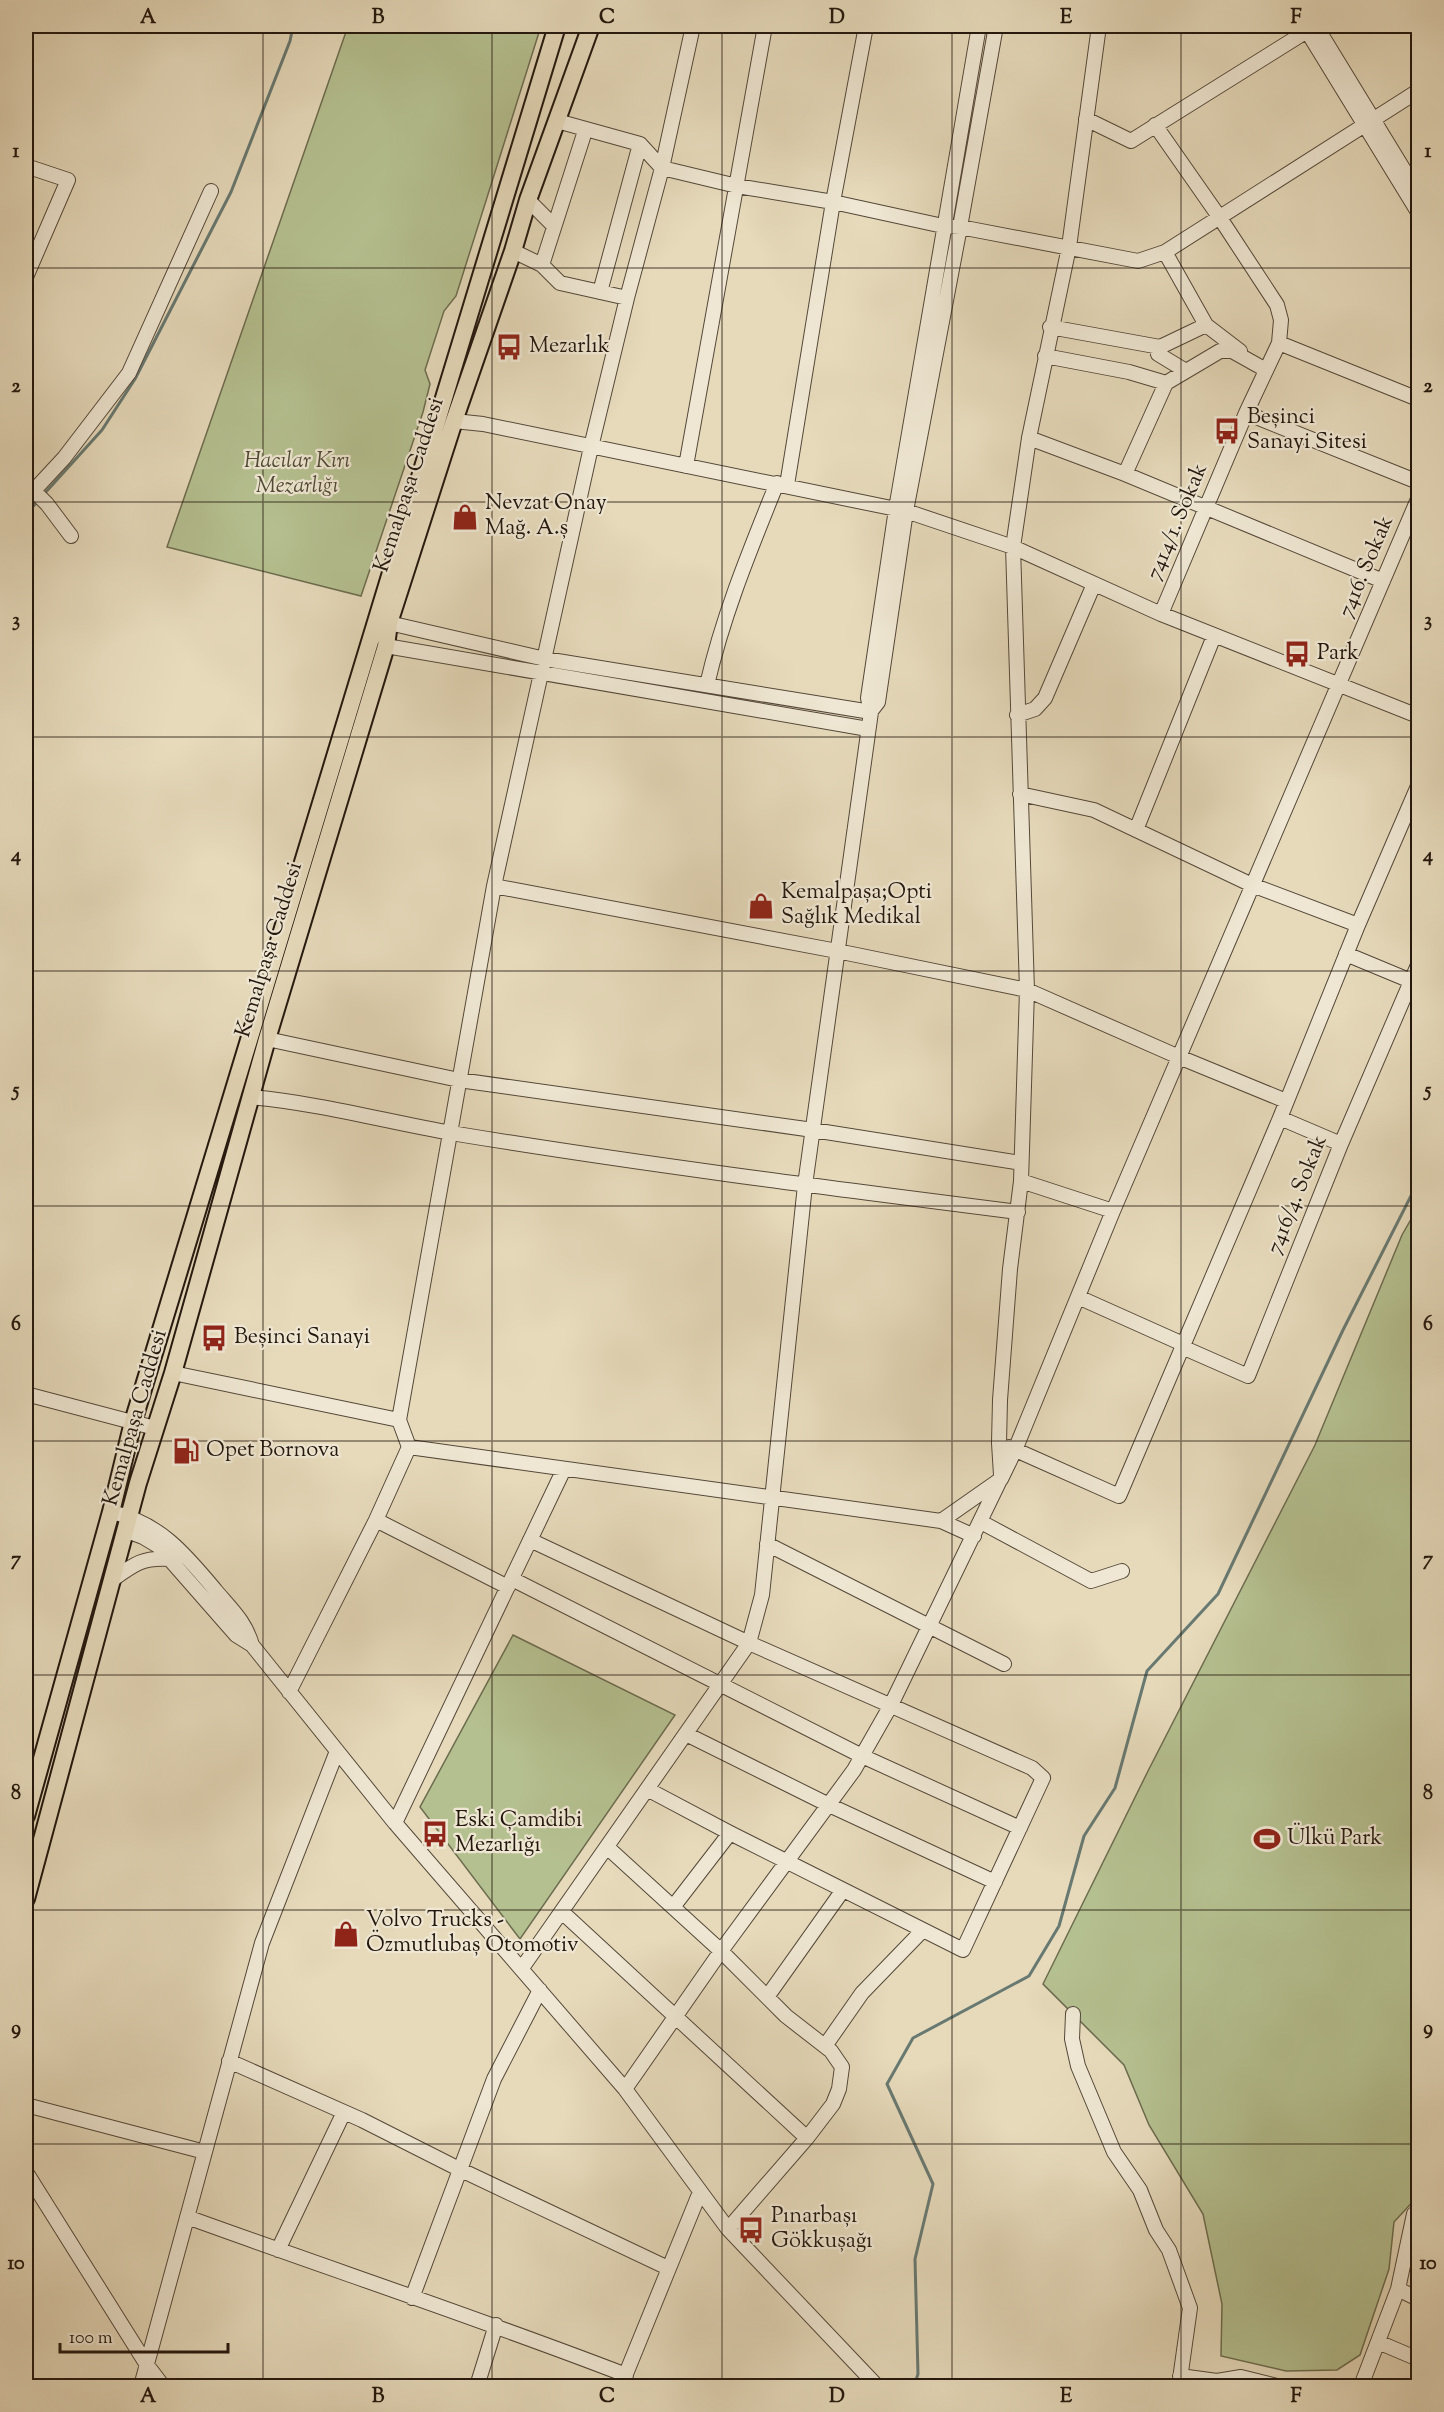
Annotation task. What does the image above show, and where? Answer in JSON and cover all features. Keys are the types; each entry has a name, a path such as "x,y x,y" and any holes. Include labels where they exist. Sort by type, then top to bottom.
{"main road":[{"name":"Kemalpaşa Caddesi","path":"26,1816 109,1518 133,1422 557,26"},
{"name":"Kemalpaşa Caddesi","path":"26,1899 155,1428 173,1373 267,1038 386,646 389,622 528,200 591,26"},
{"path":"109,1518 129,1524"}],"street":[{"path":"289,1692 376,1520 409,1447 399,1420 494,886 591,447 627,298 662,168 693,26"},
{"path":"686,466 765,26"},
{"path":"707,685 716,645 732,593 782,484 866,26"},
{"path":"522,1968 749,1643 762,1595 805,1185 871,711 868,698 901,510 943,226 969,92 979,26"},
{"path":"901,510 960,227 996,26"},
{"path":"941,1521 1001,1478 999,1443 1010,1269 1021,1181 1027,990 1012,547 1029,438 1050,327 1069,247 1100,26"},
{"path":"1086,119 1131,141 1311,27 1369,121 1419,212"},
{"path":"556,121 585,131 640,144 662,168 737,186 833,202 943,226 960,227 1138,261 1165,252 1419,91"},
{"path":"1369,121 1419,193"},
{"path":"1155,125 1277,305 1281,320 1279,343 1419,399"},
{"path":"542,266 553,225 585,131"},
{"path":"600,292 640,144"},
{"path":"26,166 68,180 29,257 26,277"},
{"path":"71,536 36,497 129,373 211,191"},
{"path":"528,200 553,225"},
{"path":"513,251 542,266 560,283 627,298"},
{"path":"1165,252 1206,325 1266,370"},
{"path":"1149,377 1159,350 1206,325"},
{"path":"1050,327 1159,350 1186,370"},
{"name":"7414/1. Sokak","path":"1161,614 1246,413 1279,343"},
{"path":"1125,474 1166,383 1220,351 1232,351 1266,370"},
{"path":"1045,356 1149,377 1166,383"},
{"path":"1246,413 1419,482"},
{"path":"454,421 483,424 901,510 1012,547 1161,614 1419,716"},
{"path":"1029,438 1125,474 1383,581"},
{"name":"7416. Sokak","path":"626,2089 721,1951 829,1805 862,1756 891,1705 1016,1450 1113,1211 1419,499"},
{"path":"1017,715 1035,709 1045,698 1094,584"},
{"path":"389,622 543,666 868,729"},
{"path":"1136,830 1214,636"},
{"path":"386,646 707,685 871,711"},
{"path":"999,1443 1119,1496 1280,1118 1358,925 1419,786"},
{"path":"1020,794 1094,810 1252,885 1358,925"},
{"path":"494,886 837,951 1027,990 1286,1101"},
{"path":"1346,954 1411,981"},
{"name":"7416/4. Sokak","path":"1182,1346 1248,1376 1341,1144 1419,964"},
{"path":"267,1038 459,1080 813,1130 1021,1163"},
{"path":"250,1097 291,1100 449,1132 805,1185 1018,1212"},
{"path":"1280,1118 1341,1144"},
{"path":"1021,1181 1113,1211"},
{"path":"1078,1297 1182,1346"},
{"path":"173,1373 399,1420"},
{"path":"26,1394 155,1428"},
{"path":"409,1447 941,1521 974,1536"},
{"path":"396,1823 564,1469"},
{"path":"376,1520 510,1583 862,1756 1020,1828"},
{"path":"981,1522 1091,1581 1122,1571"},
{"path":"129,1524 170,1559 236,1635 252,1645 396,1823 626,2089 728,2229 877,2386"},
{"path":"129,1524 164,1535 184,1552 247,1628 252,1645"},
{"path":"530,1540 749,1643 1032,1768 1043,1778 963,1950 647,1789"},
{"path":"768,1544 929,1628 1004,1664"},
{"path":"112,1580 142,1560 170,1559"},
{"path":"686,1734 829,1805 994,1882"},
{"path":"141,2386 262,1943 337,1751"},
{"path":"673,1907 730,1833"},
{"path":"607,1847 721,1951 786,2016 831,2051 842,2067 839,2089 833,2104 807,2138 728,2229"},
{"path":"767,1997 843,1890"},
{"path":"562,1912 807,2138"},
{"path":"825,2046 862,1993 923,1930"},
{"path":"412,2298 494,2079 540,1990"},
{"path":"1073,2014 1072,2038 1078,2066 1114,2152 1140,2190 1156,2230 1169,2250 1190,2308 1180,2381 1217,2381 1241,2377 1277,2386"},
{"path":"229,2061 344,2112 668,2268"},
{"path":"26,2105 204,2152"},
{"path":"278,2250 344,2112"},
{"path":"26,2172 147,2365 163,2386"},
{"path":"187,2217 412,2298 496,2325 624,2381 700,2192"},
{"path":"1361,2386 1398,2289 1414,2214 1419,2214"},
{"path":"1398,2289 1419,2299"},
{"path":"477,2386 496,2325"},
{"path":"1378,2342 1419,2359"}],"green space":[{"name":"Hacılar Kırı Mezarlığı","path":"348,26 541,26 456,296 444,311 425,370 430,384 423,412 361,596 167,547"},
{"name":"Ülkü Park","path":"1418,1207 1418,2196 1394,2222 1389,2269 1360,2355 1337,2370 1286,2371 1221,2356 1222,2304 1203,2214 1149,2125 1124,2065 1043,1984 1148,1771 1315,1445 1402,1235"},
{"path":"513,1635 675,1715 520,1939 420,1807"}],"waterway":[{"path":"44,494 102,430 135,379 231,192 290,41 293,26"},
{"path":"26,514 38,501"},
{"path":"914,2386 918,2374 915,2259 933,2184 887,2084 913,2038 1029,1976 1059,1926 1084,1836 1115,1788 1147,1671 1218,1594 1343,1330 1418,1182"}],"place":[{"name":"Mezarlık","path":"509,347"},
{"name":"Beşinci Sanayi Sitesi","path":"1227,431"},
{"name":"Nevzat Onay Mağ. A.ş","path":"465,517"},
{"name":"Park","path":"1297,654"},
{"name":"Kemalpaşa;Opti Sağlık Medikal","path":"761,906"},
{"name":"Beşinci Sanayi","path":"214,1338"},
{"name":"Opet Bornova","path":"186,1451"},
{"name":"Eski Çamdibi Mezarlığı","path":"435,1834"},
{"name":"Ülkü Park","path":"1267,1839"},
{"name":"Volvo Trucks - Özmutlubaş Otomotiv","path":"346,1934"},
{"name":"Pınarbaşı Gökkuşağı","path":"751,2230"}]}
